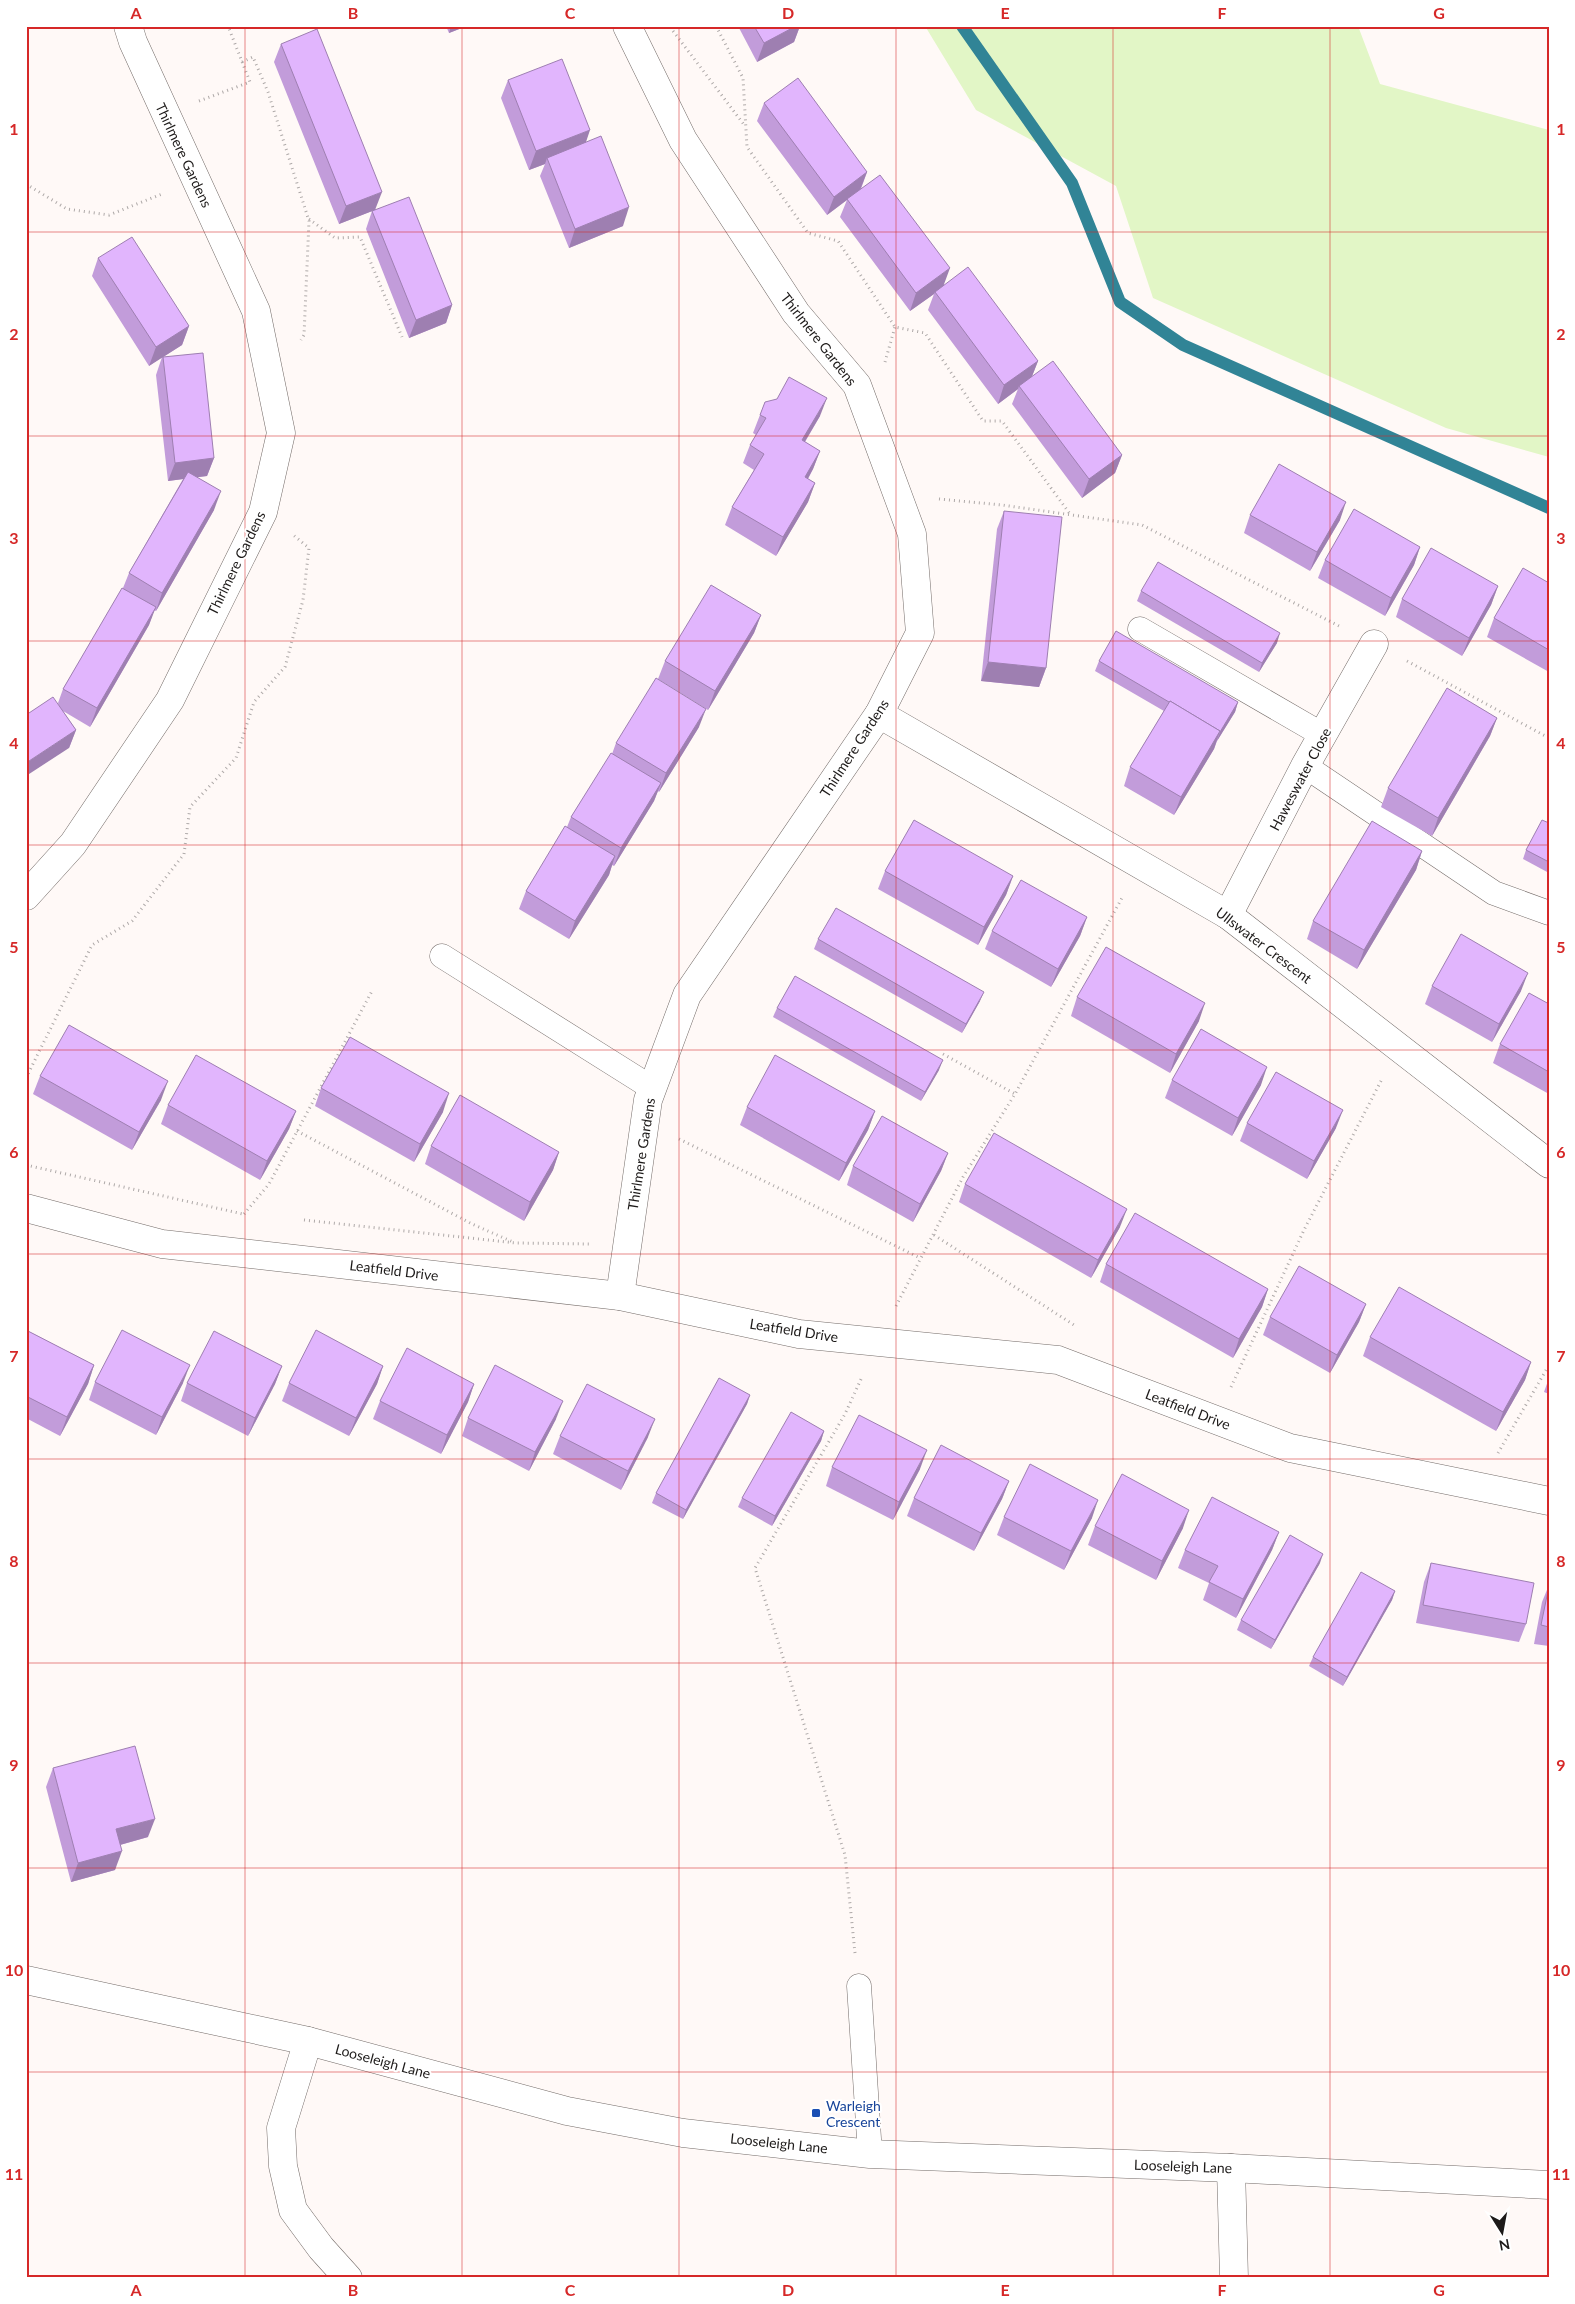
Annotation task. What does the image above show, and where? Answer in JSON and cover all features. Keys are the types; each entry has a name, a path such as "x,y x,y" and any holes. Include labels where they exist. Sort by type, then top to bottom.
{"street":[{"name":"Thirlmere Gardens","path":"26,896 73,844 170,700 263,512 281,433 256,311 133,42 128,26"},
{"name":"Thirlmere Gardens","path":"620,1296 648,1100 687,995 879,714 920,633 912,534 857,386 796,313 683,140 627,26"},
{"name":"Haweswater Close","path":"1228,916 1305,766 1374,644"},
{"name":"Ullswater Crescent","path":"879,714 1228,916 1549,1164"},
{"name":"Leatfield Drive","path":"26,1208 162,1244 620,1296 799,1334 1058,1360 1290,1448 1549,1501"},
{"name":"Looseleigh Lane","path":"26,1980 308,2041 567,2111 683,2133 870,2154 1231,2168 1549,2185"},
{"path":"308,2041 281,2128 283,2166 293,2210 321,2248 348,2278"},
{"path":"1231,2168 1234,2278"}],"lane":[{"path":"1140,629 1323,735"},
{"path":"1305,766 1494,893 1549,913"},
{"path":"442,956 652,1088"},
{"path":"859,1986 870,2154"}],"path":[{"path":"166,114 250,82 228,26"},
{"path":"669,26 745,126"},
{"path":"716,26 743,78 747,147 808,232 838,241 895,326 924,333 983,421 1002,421 1070,514"},
{"path":"242,62 253,57 268,92 308,218 304,335 299,343"},
{"path":"26,184 67,209 109,215 196,180"},
{"path":"308,218 335,238 360,237 402,337"},
{"path":"898,496 1070,514 1142,524 1200,555"},
{"path":"26,1078 92,945 132,921 184,854 190,807 236,758 254,702 284,667 303,600 310,548 263,512"},
{"path":"894,1308 963,1177 1014,1094 1140,865"},
{"path":"244,1214 269,1184 372,991"},
{"path":"1237,1374 1304,1230 1398,1047"},
{"path":"943,1054 1014,1094"},
{"path":"645,1122 920,1258"},
{"path":"297,1131 472,1224 516,1243"},
{"path":"26,1165 254,1215"},
{"path":"302,1220 516,1243 628,1244"},
{"path":"934,1235 1072,1323"},
{"path":"1517,1420 1549,1365"},
{"path":"846,1414 755,1568 846,1855 859,1986"}],"green space":[{"path":"925,26 1358,26 1380,84 1549,130 1549,457 1446,428 1153,298 1116,186 976,110"}],"building":[{"path":"754,26 796,26 764,43"},
{"path":"317,29 382,192 346,206 281,44"},
{"path":"562,59 590,130 536,151 508,80"},
{"path":"798,78 867,172 834,197 764,103"},
{"path":"601,136 629,207 575,229 547,158"},
{"path":"880,175 950,268 916,293 847,199"},
{"path":"409,197 452,305 416,320 372,211"},
{"path":"132,237 189,326 156,347 98,258"},
{"path":"968,267 1038,361 1004,385 935,292"},
{"path":"203,353 214,458 175,463 163,357"},
{"path":"1053,361 1122,455 1089,479 1019,386"},
{"path":"789,377 827,398 802,440 820,451 805,477 815,483 783,537 732,507 764,454 750,445 766,418 760,415 765,402 777,399"},
{"path":"1279,464 1346,502 1317,552 1250,515"},
{"path":"188,472 221,491 162,593 129,573"},
{"path":"1354,509 1420,547 1391,598 1325,560"},
{"path":"1004,511 1062,517 1046,668 988,662"},
{"path":"1431,548 1498,586 1469,638 1402,599"},
{"path":"1158,562 1280,633 1262,663 1141,591"},
{"path":"1523,568 1549,583 1549,650 1494,618"},
{"path":"711,585 761,615 715,691 665,661"},
{"path":"122,588 156,607 97,708 63,689"},
{"path":"1116,631 1238,702 1220,732 1099,661"},
{"path":"656,678 706,709 666,773 616,743"},
{"path":"1447,688 1497,718 1438,818 1388,788"},
{"path":"53,697 76,730 26,763 26,715"},
{"path":"1170,701 1220,731 1181,797 1130,767"},
{"path":"611,753 661,783 621,848 571,817"},
{"path":"914,820 1013,876 984,927 885,871"},
{"path":"1542,820 1549,823 1549,862 1526,850"},
{"path":"1372,821 1422,851 1364,950 1313,921"},
{"path":"565,826 615,856 575,921 526,891"},
{"path":"1021,880 1087,917 1058,969 992,931"},
{"path":"836,908 984,992 966,1024 818,939"},
{"path":"1461,934 1528,973 1499,1024 1432,986"},
{"path":"1106,947 1205,1003 1176,1054 1077,997"},
{"path":"795,976 943,1060 925,1092 777,1008"},
{"path":"1529,993 1549,1004 1549,1072 1500,1044"},
{"path":"69,1025 168,1081 139,1132 40,1076"},
{"path":"1201,1029 1267,1067 1238,1118 1172,1080"},
{"path":"350,1037 449,1093 420,1144 321,1088"},
{"path":"196,1055 296,1111 267,1161 168,1105"},
{"path":"775,1055 875,1111 846,1163 747,1107"},
{"path":"1276,1072 1343,1110 1314,1161 1247,1123"},
{"path":"460,1095 559,1152 530,1202 431,1146"},
{"path":"882,1116 948,1153 920,1204 853,1166"},
{"path":"994,1133 1127,1209 1098,1260 965,1184"},
{"path":"1135,1213 1268,1289 1239,1339 1106,1264"},
{"path":"1299,1266 1366,1304 1337,1355 1270,1317"},
{"path":"1399,1287 1531,1362 1503,1412 1370,1337"},
{"path":"26,1330 94,1365 67,1417 26,1396"},
{"path":"122,1330 190,1365 162,1417 95,1382"},
{"path":"316,1330 383,1366 356,1418 289,1383"},
{"path":"214,1331 282,1366 255,1418 187,1383"},
{"path":"407,1348 474,1384 447,1435 380,1401"},
{"path":"495,1365 563,1401 535,1452 468,1418"},
{"path":"719,1378 750,1395 686,1510 656,1493"},
{"path":"587,1384 655,1419 628,1471 560,1436"},
{"path":"791,1412 824,1431 775,1516 742,1498"},
{"path":"859,1415 927,1450 899,1502 832,1467"},
{"path":"941,1445 1009,1481 981,1533 914,1498"},
{"path":"1030,1464 1098,1500 1071,1551 1004,1517"},
{"path":"1122,1474 1189,1510 1162,1561 1095,1526"},
{"path":"1212,1497 1279,1532 1243,1599 1209,1582 1218,1566 1185,1550"},
{"path":"1290,1535 1323,1554 1275,1640 1241,1620"},
{"path":"1431,1563 1534,1583 1526,1624 1423,1605"},
{"path":"1361,1572 1395,1591 1347,1677 1313,1657"},
{"path":"1549,1586 1549,1627 1541,1625"},
{"path":"135,1746 155,1819 116,1829 122,1851 78,1863 53,1768"}],"waterway":[{"path":"962,26 1072,183 1120,302 1183,345 1549,508"}],"place":[{"name":"Warleigh Crescent","path":"816,2113"}]}
